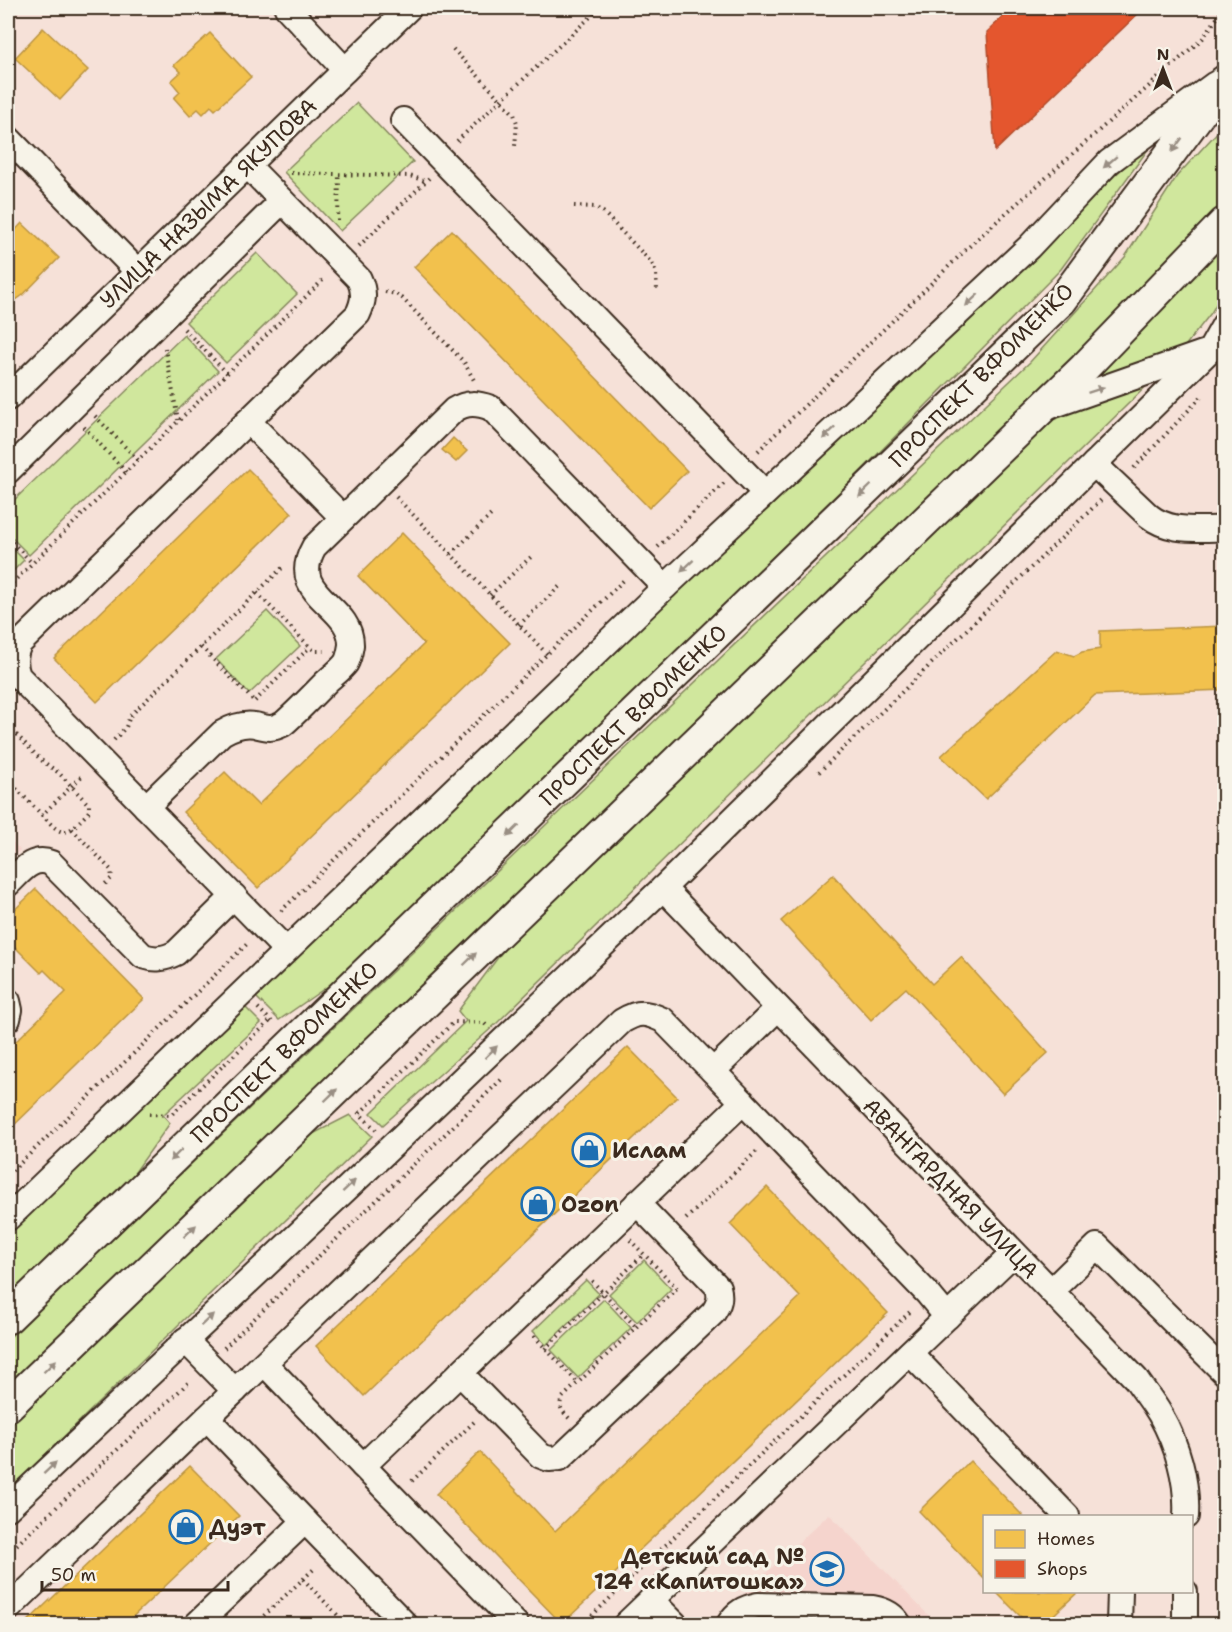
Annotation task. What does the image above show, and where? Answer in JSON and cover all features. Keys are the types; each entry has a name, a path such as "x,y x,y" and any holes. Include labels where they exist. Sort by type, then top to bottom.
{"main road":[{"name":"ПРОСПЕКТ В.ФОМЕНКО","path":"8,1318 1062,300 1224,79"},
{"path":"8,1406 1041,410 1224,223"}],"street":[{"path":"287,8 345,70"},
{"name":"УЛИЦА НАЗЫМА ЯКУПОВА","path":"8,398 409,8"},
{"path":"8,1218 665,587 1029,247 1109,162 1224,79"},
{"path":"403,120 765,493"},
{"path":"8,138 137,271"},
{"path":"247,165 359,279 363,295 358,314 20,644 16,650 15,666 18,676 286,950"},
{"path":"8,471 282,201"},
{"path":"8,1508 663,888 1210,350 1224,325"},
{"path":"1041,410 1210,350"},
{"path":"146,807 222,733 247,724 263,728 278,726 346,663 351,648 345,623 312,589 307,575 309,555 343,518 454,410 462,406 480,404 491,408 665,587"},
{"path":"248,422 343,518"},
{"path":"1094,464 1158,522 1177,528 1224,529"},
{"path":"8,884 33,862 47,861 55,866 143,956 158,959 176,953 234,896"},
{"name":"АВАНГАРДНАЯ УЛИЦА","path":"663,888 1136,1379 1160,1413 1171,1437 1185,1487 1186,1515"},
{"path":"8,1001 10,1010 8,1019"},
{"path":"713,1071 778,1008"},
{"path":"8,1609 622,1021 633,1015 647,1013 663,1020 928,1294 947,1317"},
{"path":"363,1466 743,1102"},
{"path":"460,1373 541,1456 549,1459 560,1458 713,1313 719,1305 718,1287 637,1203"},
{"path":"1051,1291 1097,1246 1224,1372"},
{"path":"626,1624 1014,1253"},
{"path":"185,1340 235,1391"},
{"path":"910,1353 1066,1515"},
{"path":"264,1363 394,1498 504,1620"},
{"path":"207,1418 405,1624"},
{"path":"197,1624 305,1521"},
{"path":"1119,1624 1120,1593"},
{"path":"1185,1593 1185,1624"},
{"path":"651,1600 675,1624"},
{"path":"729,1624 741,1611 758,1605 873,1608 888,1612 899,1624"}],"path":[{"path":"8,587 227,373 339,259 425,181 455,143 600,8"},
{"path":"8,1175 976,240 1203,38 1224,8"},
{"path":"453,49 514,114 517,120 515,146"},
{"path":"291,173 415,177 425,181"},
{"path":"339,174 339,259"},
{"path":"574,206 595,207 603,212 652,263 656,273 657,290"},
{"path":"363,295 390,292 402,298 464,362 473,377 480,404"},
{"path":"168,313 227,373"},
{"path":"165,347 178,421"},
{"path":"95,416 138,460"},
{"path":"83,427 126,472"},
{"path":"381,481 547,654"},
{"path":"451,554 493,513"},
{"path":"8,538 32,563"},
{"path":"490,595 533,555"},
{"path":"42,815 87,771 97,757 125,729 130,716 280,569 297,564 307,565"},
{"path":"519,625 562,584"},
{"path":"257,593 310,647 318,651 351,648"},
{"path":"201,647 278,726"},
{"path":"254,701 310,647"},
{"path":"8,726 40,760 59,773 86,802 89,809 72,829 65,832 57,831 8,780"},
{"path":"72,829 112,872 112,878 89,900"},
{"path":"104,1083 138,1114 171,1115 272,1023 256,1007"},
{"path":"377,1131 358,1111 454,1022 484,1023 502,1041"},
{"path":"669,1236 774,1135"},
{"path":"545,1349 644,1254"},
{"path":"587,1276 636,1327"},
{"path":"585,1435 564,1413 560,1405 562,1398 677,1288"},
{"path":"583,1624 928,1294"},
{"path":"517,1318 578,1383"},
{"path":"394,1498 492,1405"},
{"path":"255,1624 333,1550"},
{"path":"303,1579 346,1624"}],"shaded area":[{"path":"8,837 20,850 8,862"},
{"name":"Детский сад № 124 «Капитошка»","path":"829,1514 937,1624 712,1624"}],"green space":[{"path":"357,103 413,162 340,231 284,172"},
{"path":"1224,125 1224,210 1099,341 8,1386 8,1339 1030,362 1125,257 1177,176"},
{"path":"1157,137 1061,269 858,474 341,977 279,1020 254,995 949,327"},
{"path":"1224,245 1224,290 1211,313 1178,355 496,1024 383,1125 371,1113 466,1021 458,1011 505,948 1095,374"},
{"path":"257,253 297,294 226,363 186,322"},
{"path":"184,335 218,371 29,555 8,534 8,506"},
{"path":"8,544 24,560 8,576"},
{"path":"267,611 300,646 249,694 216,659"},
{"path":"243,1005 261,1023 163,1115 170,1123 128,1182 8,1297 8,1232"},
{"path":"350,1115 372,1136 8,1491 8,1426 301,1140"},
{"path":"644,1260 671,1289 637,1322 609,1294"},
{"path":"586,1280 599,1294 546,1345 533,1331"},
{"path":"604,1299 631,1328 578,1378 551,1350"}],"building: Homes":[{"path":"43,28 88,70 60,100 15,58"},
{"path":"210,33 251,77 215,110 211,106 203,114 198,109 190,116 174,98 180,92 171,81 181,72 174,65"},
{"path":"22,223 59,258 23,295 13,302 8,299 8,238"},
{"path":"452,230 687,471 649,508 414,267"},
{"path":"453,438 467,451 456,462 442,450"},
{"path":"248,469 292,513 97,702 54,658"},
{"path":"402,533 510,643 258,888 183,812 225,772 258,805 424,644 358,576"},
{"path":"1224,626 1224,690 1095,695 986,799 941,756 1057,650 1074,656 1100,649 1100,631"},
{"path":"833,875 932,984 961,957 1048,1053 1003,1094 906,988 871,1020 781,921"},
{"path":"36,889 144,999 8,1131 8,1049 66,992 44,970 41,973 9,941 13,937 8,932 8,916"},
{"path":"628,1047 677,1097 364,1396 316,1346"},
{"path":"767,1187 888,1313 562,1624 436,1494 480,1452 555,1531 800,1297 730,1224"},
{"path":"970,1461 1022,1515 983,1515 983,1578 919,1511"},
{"path":"190,1466 239,1516 125,1624 25,1624"},
{"path":"997,1593 1077,1593 1044,1624 1028,1624"}],"building: Shops":[{"path":"1096,8 1144,8 995,151 987,32 1006,14"}],"place":[{"name":"Ислам","path":"589,1150"},
{"name":"Ozon","path":"538,1204"},
{"name":"Дуэт","path":"186,1527"},
{"name":"Детский сад № 124 «Капитошка»","path":"827,1569"}]}
